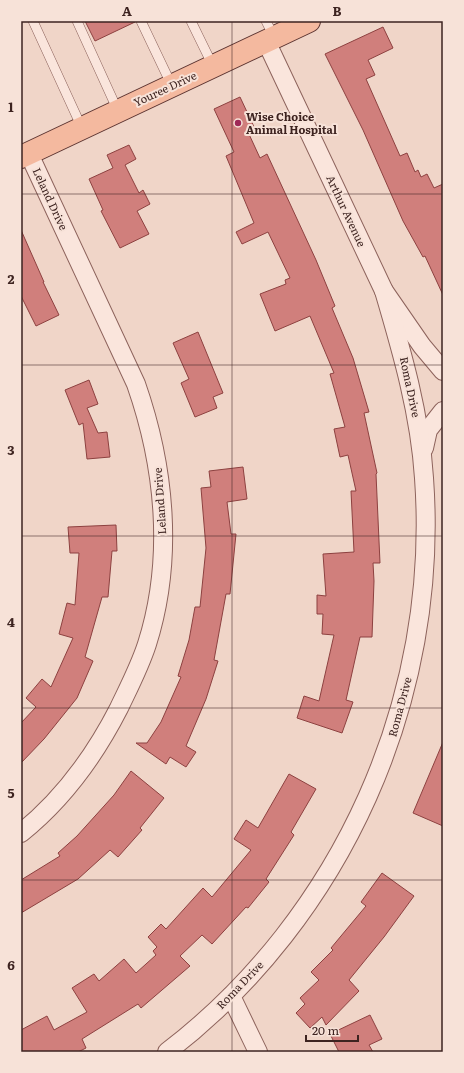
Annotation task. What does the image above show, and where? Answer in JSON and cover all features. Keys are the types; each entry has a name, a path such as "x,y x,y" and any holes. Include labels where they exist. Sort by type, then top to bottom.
{"main road":[{"name":"Youree Drive","path":"25,155 213,66 269,33 309,21"}],"street":[{"name":"Arthur Avenue","path":"269,33 384,291 422,346 443,371"},
{"name":"Leland Drive","path":"21,833 63,792 107,732 147,645 158,601 164,556 161,483 157,458 145,408 136,384 25,155"},
{"name":"Roma Drive","path":"167,1052 186,1037 231,996 280,942 334,862 364,808 387,751 405,692 416,640 424,575 426,509 422,457 411,390 404,357 384,291"},
{"path":"422,457 428,430 443,411"},
{"path":"231,996 258,1052"}],"lane":[{"path":"33,21 82,128"},
{"path":"77,21 118,111"},
{"path":"141,21 172,86"},
{"path":"191,21 213,66"}],"building":[{"path":"85,21 135,21 135,22 95,41"},
{"path":"383,27 393,48 368,60 375,75 366,79 400,156 407,153 415,172 418,170 421,177 427,174 434,188 443,184 443,295 425,256 423,257 403,221 363,130 325,54"},
{"path":"240,97 255,129 248,132 260,158 267,154 316,260 335,306 332,308 353,358 369,412 364,413 377,473 380,563 373,563 374,581 372,637 360,637 346,700 353,702 342,733 297,718 304,696 319,701 334,635 322,634 323,614 317,614 317,595 326,596 323,554 354,552 351,491 356,491 348,455 340,457 334,429 345,427 330,374 334,373 310,316 275,331 260,294 286,284 285,280 290,278 268,232 242,244 236,232 254,223 226,156 234,152 214,109"},
{"path":"129,145 136,159 125,165 139,193 143,190 150,204 137,211 149,234 120,248 101,211 103,210 89,179 113,168 107,155"},
{"path":"21,230 59,315 36,326 21,296"},
{"path":"198,332 223,393 213,397 217,408 195,417 181,383 189,379 173,343"},
{"path":"89,380 98,404 87,408 98,433 107,432 110,457 87,459 83,423 79,425 65,390"},
{"path":"243,467 247,499 227,502 231,534 236,534 230,594 226,594 214,660 218,661 206,699 186,746 196,752 186,767 170,757 166,764 136,743 147,743 161,722 181,677 178,676 189,640 195,607 200,607 206,548 201,488 211,487 209,471"},
{"path":"116,525 117,551 112,551 108,597 102,597 85,657 93,661 77,698 44,739 21,763 21,723 36,707 26,698 42,679 51,687 73,638 59,634 67,603 75,605 79,553 70,553 68,527"},
{"path":"443,742 443,826 413,813"},
{"path":"131,771 164,798 140,828 142,830 118,857 110,850 78,879 21,913 21,880 60,856 58,853 77,836 114,795"},
{"path":"289,774 316,789 291,832 294,835 266,879 269,882 248,908 246,907 212,944 202,935 180,956 190,966 141,1008 138,1004 82,1039 86,1048 78,1052 21,1052 21,1030 47,1016 54,1030 87,1012 72,988 94,974 99,981 124,959 136,973 156,955 153,951 157,947 148,937 161,924 166,929 203,888 212,897 251,850 234,839 246,820 258,828"},
{"path":"382,873 414,896 384,937 349,980 359,991 326,1025 322,1017 310,1028 296,1013 305,1004 300,998 319,980 311,972 333,950 331,948 366,906 361,902"},
{"path":"370,1015 382,1039 369,1045 373,1052 339,1052 330,1034"}],"place":[{"name":"Wise Choice Animal Hospital","path":"238,123"}]}
